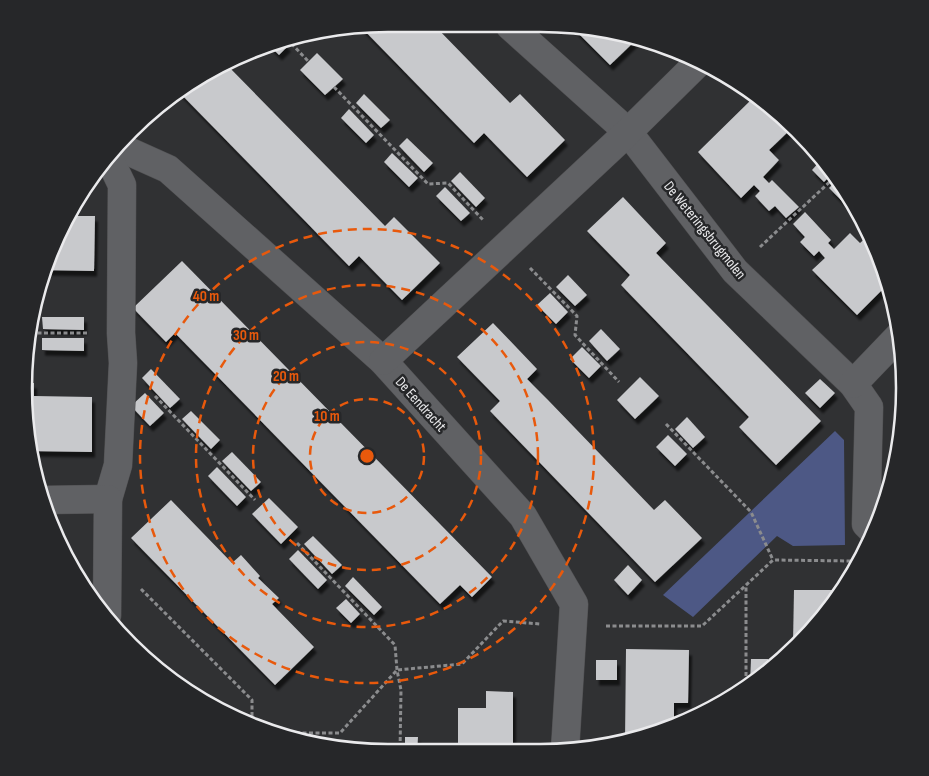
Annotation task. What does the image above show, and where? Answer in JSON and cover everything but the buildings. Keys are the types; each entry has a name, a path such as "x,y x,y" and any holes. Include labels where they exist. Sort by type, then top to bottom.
{"street":[{"name":"De Weteringsbrugmolen","path":"518,33 628,132 735,271 853,384 869,407 866,524 868,526"},
{"path":"383,361 628,132 694,67"},
{"name":"De Eendracht","path":"125,150 168,169 383,361 522,516 574,604 565,743"},
{"path":"107,605 108,499 118,465 123,363 121,333 122,185 112,165"},
{"path":"853,384 893,342"},
{"path":"50,500 108,499"}],"path":[{"path":"293,46 309,62"},
{"path":"334,87 428,184 448,183 577,316 575,335 619,382"},
{"path":"735,271 830,181"},
{"path":"37,333 121,333"},
{"path":"123,363 255,500"},
{"path":"666,424 751,512 772,560"},
{"path":"297,543 396,645 397,670 401,690 400,744"},
{"path":"108,557 252,700 252,716"},
{"path":"746,585 746,679"}],"shaded area":[{"path":"835,431 844,440 845,545 793,546 777,536 693,617 663,595"}]}
